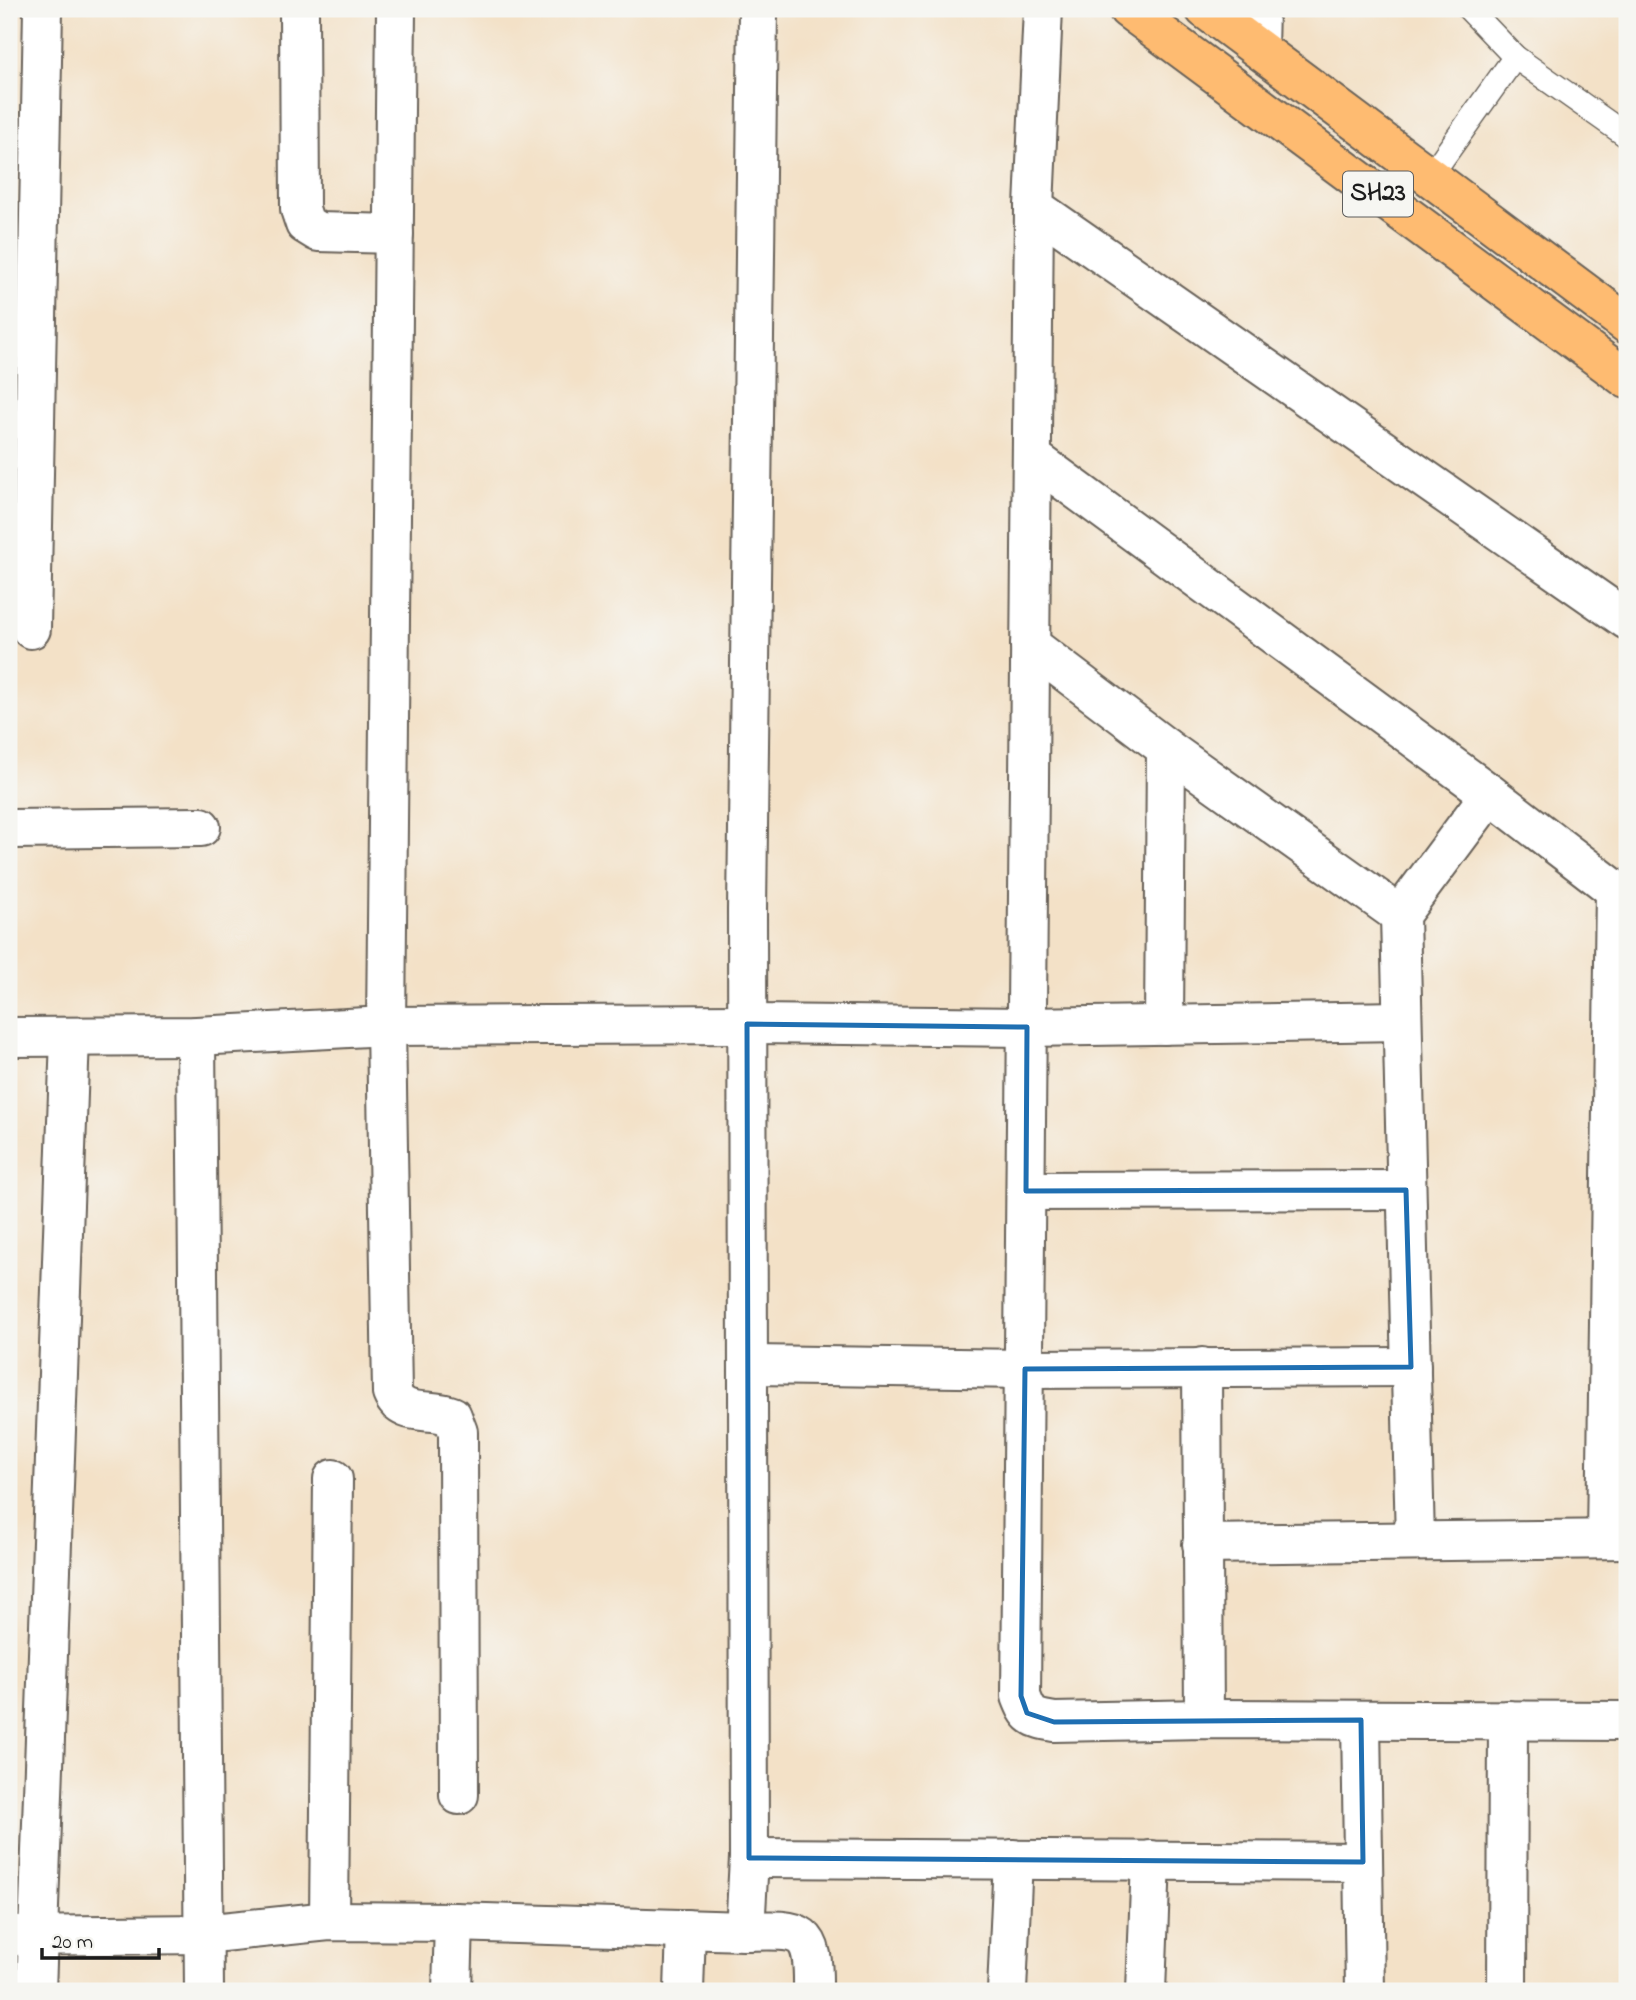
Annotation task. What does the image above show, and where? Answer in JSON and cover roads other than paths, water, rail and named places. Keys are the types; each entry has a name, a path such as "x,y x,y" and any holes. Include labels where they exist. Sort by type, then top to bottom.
{"main road":[{"name":"SH23","path":"1128,9 1627,379"},
{"name":"SH23","path":"1205,9 1627,324"}],"street":[{"path":"32,629 43,9"},
{"path":"299,9 300,209 305,224 318,232 394,234"},
{"path":"396,9 386,1026 392,1393 396,1403 404,1409 439,1410 452,1416 458,1432 459,1795"},
{"path":"745,1931 749,1858 747,910 758,9"},
{"path":"1043,9 1034,207 1019,1682 1021,1696 1027,1713 1038,1719 1054,1721 1627,1721"},
{"path":"1258,48 1259,9"},
{"path":"1034,207 1627,620"},
{"path":"1032,457 1490,794 1621,894 1617,1539 1202,1544"},
{"path":"1030,645 1166,748 1400,915"},
{"path":"1164,1025 1166,748"},
{"path":"1415,1541 1400,915 1490,794"},
{"path":"9,829 201,828"},
{"path":"9,1037 196,1036 386,1026 747,1024 1027,1027 1402,1021"},
{"path":"196,1036 204,1991"},
{"path":"36,1991 23,1935 70,1037"},
{"path":"1026,1191 1406,1190"},
{"path":"748,1365 1024,1369 1411,1367"},
{"path":"1202,1367 1204,1719"},
{"path":"329,1921 334,1479"},
{"path":"1361,1720 1365,1991"},
{"path":"1507,1991 1508,1720"},
{"path":"749,1858 1363,1862"},
{"path":"1007,1991 1013,1859"},
{"path":"1146,1991 1151,1860"},
{"path":"23,1935 203,1934 329,1921 783,1930 796,1932 809,1944 813,1991"},
{"path":"452,1991 454,1922"},
{"path":"684,1991 686,1929"}],"lane":[{"path":"1469,9 1515,57 1627,136"},
{"path":"1430,176 1515,57"}]}
